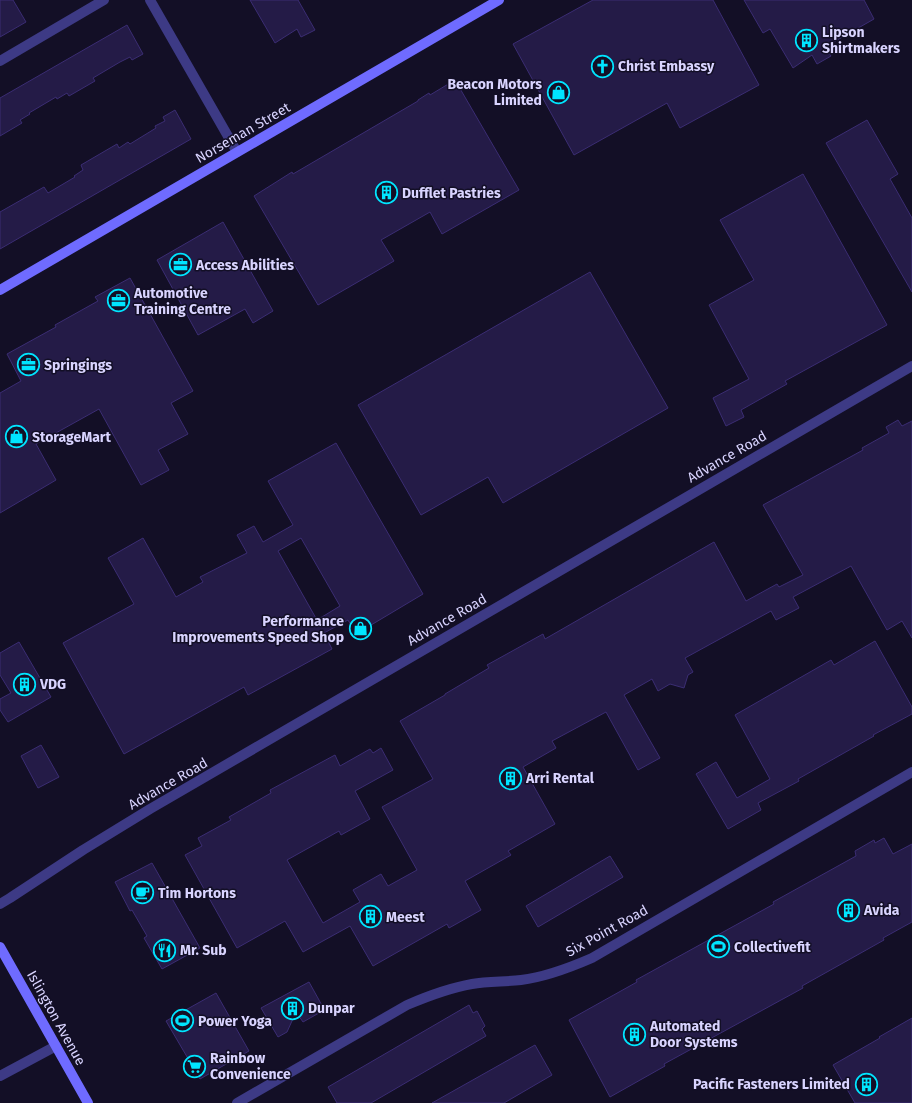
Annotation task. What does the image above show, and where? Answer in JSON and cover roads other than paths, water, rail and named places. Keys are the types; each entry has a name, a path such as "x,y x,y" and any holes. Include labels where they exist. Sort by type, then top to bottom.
{"street":[{"path":"0,61 104,0"},
{"path":"150,0 238,152"},
{"name":"Norseman Street","path":"0,290 499,0"},
{"name":"Advance Road","path":"0,904 83,850 145,813 912,366"},
{"name":"Six Point Road","path":"237,1103 407,1005 433,994 477,983 522,980 567,969 592,958 912,772"},
{"name":"Islington Avenue","path":"0,947 88,1103"},
{"path":"0,1076 56,1046"}],"place":[{"name":"Lipson Shirtmakers","path":"807,40"},
{"name":"Christ Embassy","path":"602,66"},
{"name":"Beacon Motors Limited","path":"558,92"},
{"name":"Dufflet Pastries","path":"387,193"},
{"name":"Access Abilities","path":"180,265"},
{"name":"Automotive Training Centre","path":"119,301"},
{"name":"Springings","path":"29,365"},
{"name":"StorageMart","path":"16,437"},
{"name":"Performance Improvements Speed Shop","path":"360,629"},
{"name":"VDG","path":"24,684"},
{"name":"Arri Rental","path":"511,778"},
{"name":"Tim Hortons","path":"142,893"},
{"name":"Avida","path":"849,910"},
{"name":"Meest","path":"370,917"},
{"name":"Collectivefit","path":"718,947"},
{"name":"Mr. Sub","path":"165,950"},
{"name":"Dunpar","path":"293,1008"},
{"name":"Power Yoga","path":"183,1021"},
{"name":"Automated Door Systems","path":"634,1034"},
{"name":"Rainbow Convenience","path":"194,1066"},
{"name":"Pacific Fasteners Limited","path":"866,1084"}]}
